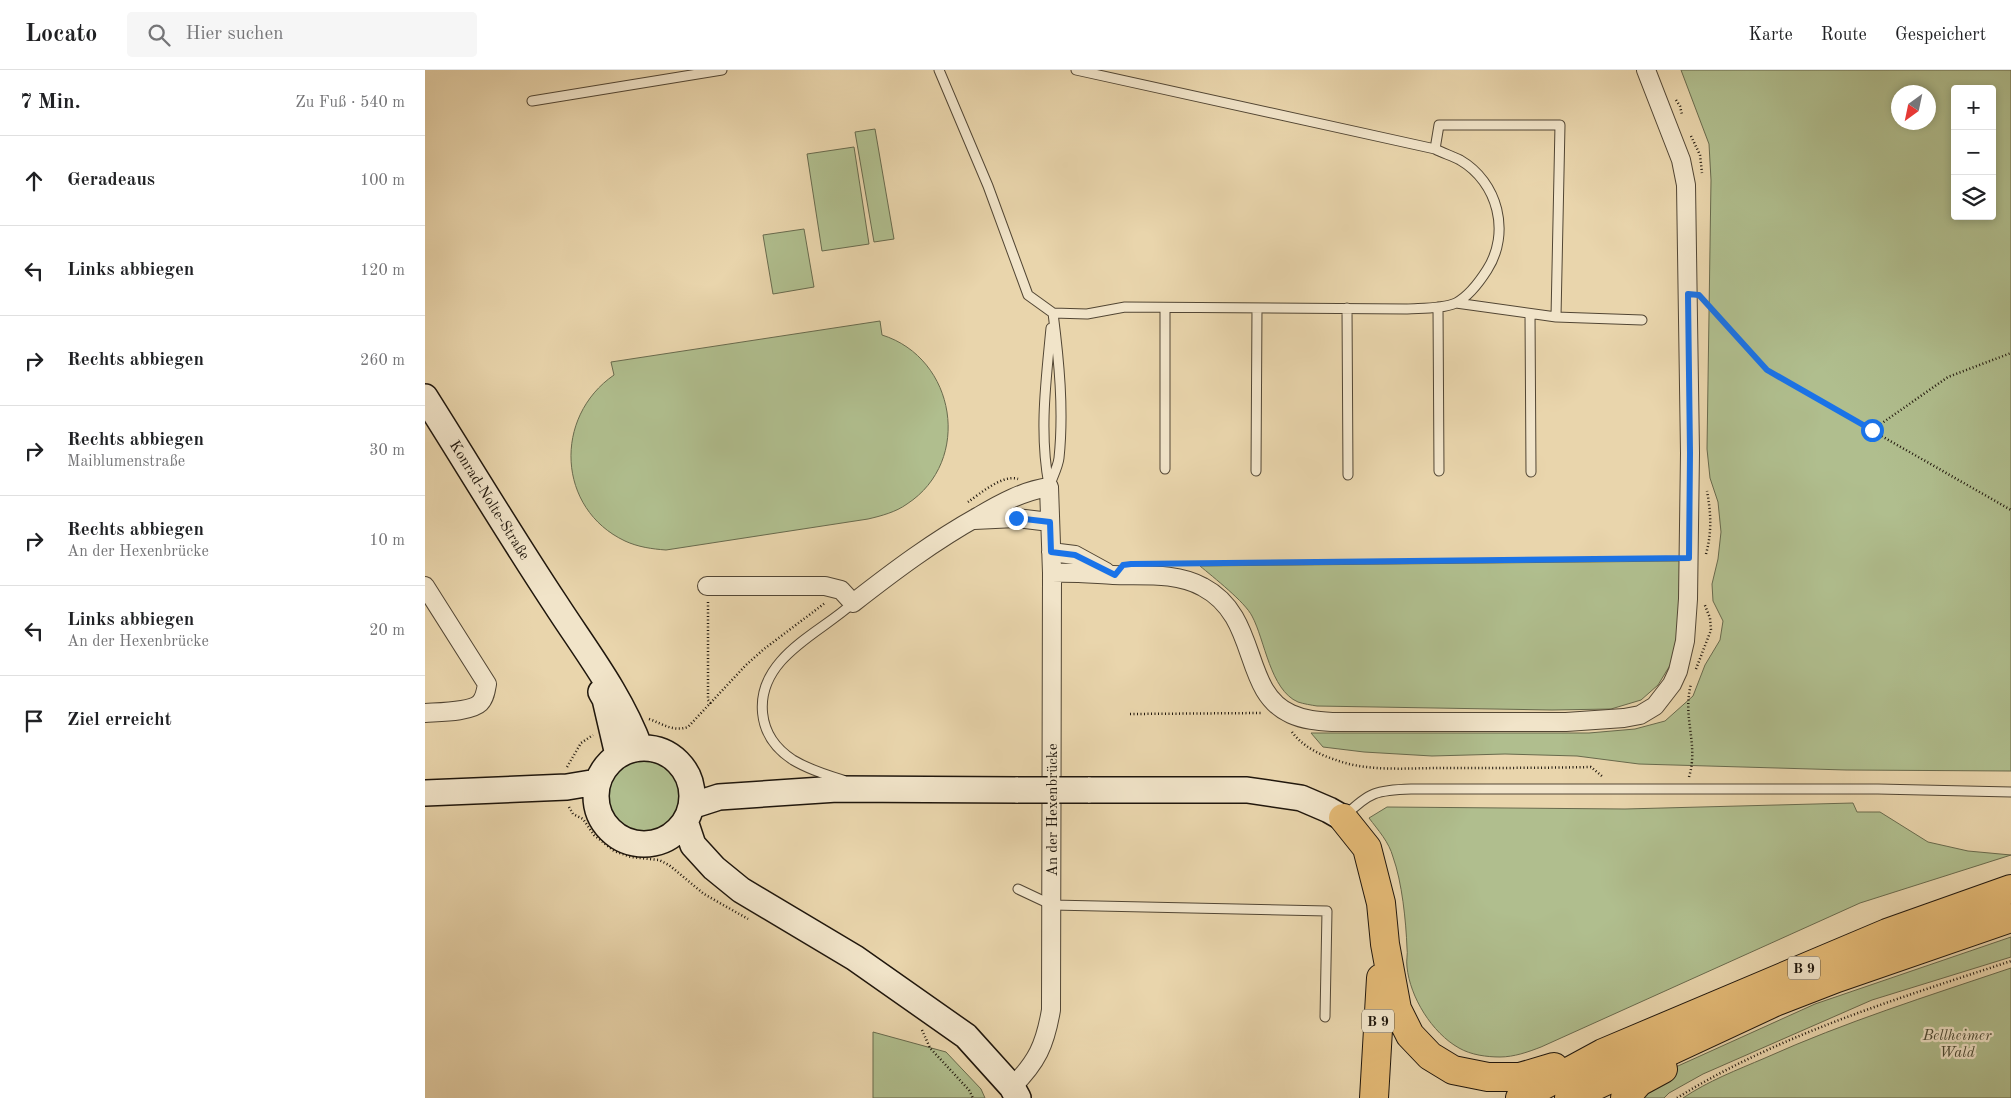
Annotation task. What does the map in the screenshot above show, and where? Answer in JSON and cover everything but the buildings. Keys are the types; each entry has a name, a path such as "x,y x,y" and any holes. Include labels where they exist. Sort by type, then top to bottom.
{"highway":[{"name":"B 9","path":"1343,818 1367,848 1381,903 1385,944 1397,1009 1410,1035 1430,1056 1453,1070 1488,1078 1519,1078 1603,1053"},
{"name":"B 9","path":"1520,1098 1603,1053 1887,933 2011,889"},
{"name":"B 9","path":"1569,1098 1775,1002 1837,978 2011,918"},
{"name":"B 9","path":"1374,1098 1378,1010 1385,944"},
{"path":"1625,1098 1639,1082 1771,1015 1775,1002"}],"main road":[{"name":"Konrad-Nolte-Straße","path":"425,397 555,603 605,699 629,751"},
{"path":"820,936 758,910 734,897 712,883 670,848 658,842 633,843 621,839 611,831 603,822 597,810 595,796 597,782 609,762 629,751 655,749 669,755 681,764 692,792 688,814 693,845 714,868 741,890 820,936 855,958 966,1036 1015,1092"},
{"name":"B 9","path":"688,778 701,781 766,782 837,789"},
{"path":"425,793 465,793 567,787 597,782"},
{"name":"B 9","path":"658,842 678,830 688,814 719,797 837,789 1247,790 1301,798 1343,818"},
{"path":"465,793 569,802 597,810"}],"street":[{"path":"1053,573 1171,577 1203,586 1217,596 1231,610 1241,628 1263,690 1277,707 1305,719 1332,722 1593,721 1640,715 1655,706 1665,696 1678,671 1685,641 1688,600 1690,453 1688,294 1686,185 1684,172 1646,70"},
{"path":"707,586 825,586 841,590 850,606 936,541 971,520 1033,489 1049,487"},
{"name":"An der Hexenbrücke","path":"1015,1092 1047,1036 1051,1010 1053,573 1049,487"},
{"path":"971,520 1016,518 1050,522"},
{"path":"1051,552 1075,555 1112,574"},
{"path":"425,586 487,684 480,704 472,708 425,713"}],"lane":[{"path":"532,100 722,70"},
{"path":"939,70 988,186 1028,295 1053,313 1087,314 1125,307 1438,307 1456,303 1556,317 1643,320"},
{"path":"1076,70 1435,150 1461,161 1479,175 1491,192 1499,214 1500,238 1494,259 1483,277 1470,292 1456,303"},
{"path":"1435,150 1439,125 1561,125 1556,317"},
{"path":"1438,307 1439,471"},
{"path":"1165,308 1165,469"},
{"path":"1256,471 1257,308"},
{"path":"1347,308 1349,475"},
{"path":"1049,487 1059,459 1059,358 1053,313"},
{"path":"1049,487 1044,459 1043,416 1053,313"},
{"path":"1530,314 1531,472"},
{"path":"850,606 781,661 764,692 762,715 767,731 782,751 793,760 827,775 869,789"},
{"path":"1343,818 1367,796 1380,791 1411,789 1879,789 2011,792"},
{"path":"1018,889 1052,905 1327,911 1325,1017"}],"path":[{"path":"1688,294 1699,295 1767,370 2011,510"},
{"path":"1872,430 1948,377 2011,353"},
{"path":"1181,563 1689,558"},
{"path":"707,586 708,700 711,704"},
{"path":"644,717 671,728 682,729 694,723 746,665 764,648 841,590"},
{"path":"1130,714 1247,714 1269,712 1277,707 1298,741 1337,761 1368,766 1410,768 1591,767 1616,788"},
{"path":"566,772 567,764 581,743 599,732"},
{"path":"568,806 573,814 583,819 594,835 614,851 640,859 659,860 669,865 704,894 749,920"},
{"path":"1677,1098 1731,1067 1838,1020 2011,961"},
{"path":"923,1036 930,1048 969,1090 973,1098"}],"green space":[{"path":"1681,70 2011,70 2011,771 1846,770 1639,764 1577,756 1505,754 1432,756 1364,752 1323,747 1311,733 1589,733 1635,729 1665,721 1693,696 1705,665 1720,640 1723,621 1713,601 1712,584 1718,559 1721,532 1718,502 1710,478 1707,449 1711,180 1709,144"},
{"path":"875,129 894,239 874,242 855,132"},
{"path":"854,147 869,244 822,251 807,154"},
{"path":"804,229 814,287 773,294 763,235"},
{"path":"880,321 882,335 907,347 926,365 940,387 947,412 948,438 941,463 928,485 903,507 868,519 666,550 635,545 625,541 603,526 586,507 576,485 571,462 573,438 580,414 594,393 614,375 611,362"},
{"path":"1681,561 1679,631 1672,662 1658,685 1641,700 1611,709 1552,710 1317,706 1298,702 1281,687 1275,676 1269,664 1257,626 1248,610 1200,566"},
{"path":"645,757 660,760 672,768 680,780 683,795 680,810 672,822 660,830 645,833 630,830 618,822 610,810 607,795 610,780 618,768 630,760"},
{"path":"1853,803 1857,812 1880,812 1928,842 1968,851 2011,855 1860,903 1541,1047 1505,1057 1484,1056 1459,1048 1431,1024 1424,1013 1409,978 1405,914 1396,867 1389,846 1369,818 1387,807 1625,809"},
{"path":"2011,937 2011,957 1872,1000 1703,1074 1669,1093 1664,1098 1630,1098 1658,1075 1815,1004"},
{"name":"Bellheimer Wald","path":"2011,968 2011,1098 1683,1098 1723,1076 1795,1045 1887,1010"},
{"path":"873,1032 946,1052 981,1089 985,1098 873,1098"}],"route":[{"path":"1016,518 1050,522 1051,552 1075,555 1115,575 1119,568 1126,564 1689,558 1688,294 1699,295 1767,370 1872,430"}]}
